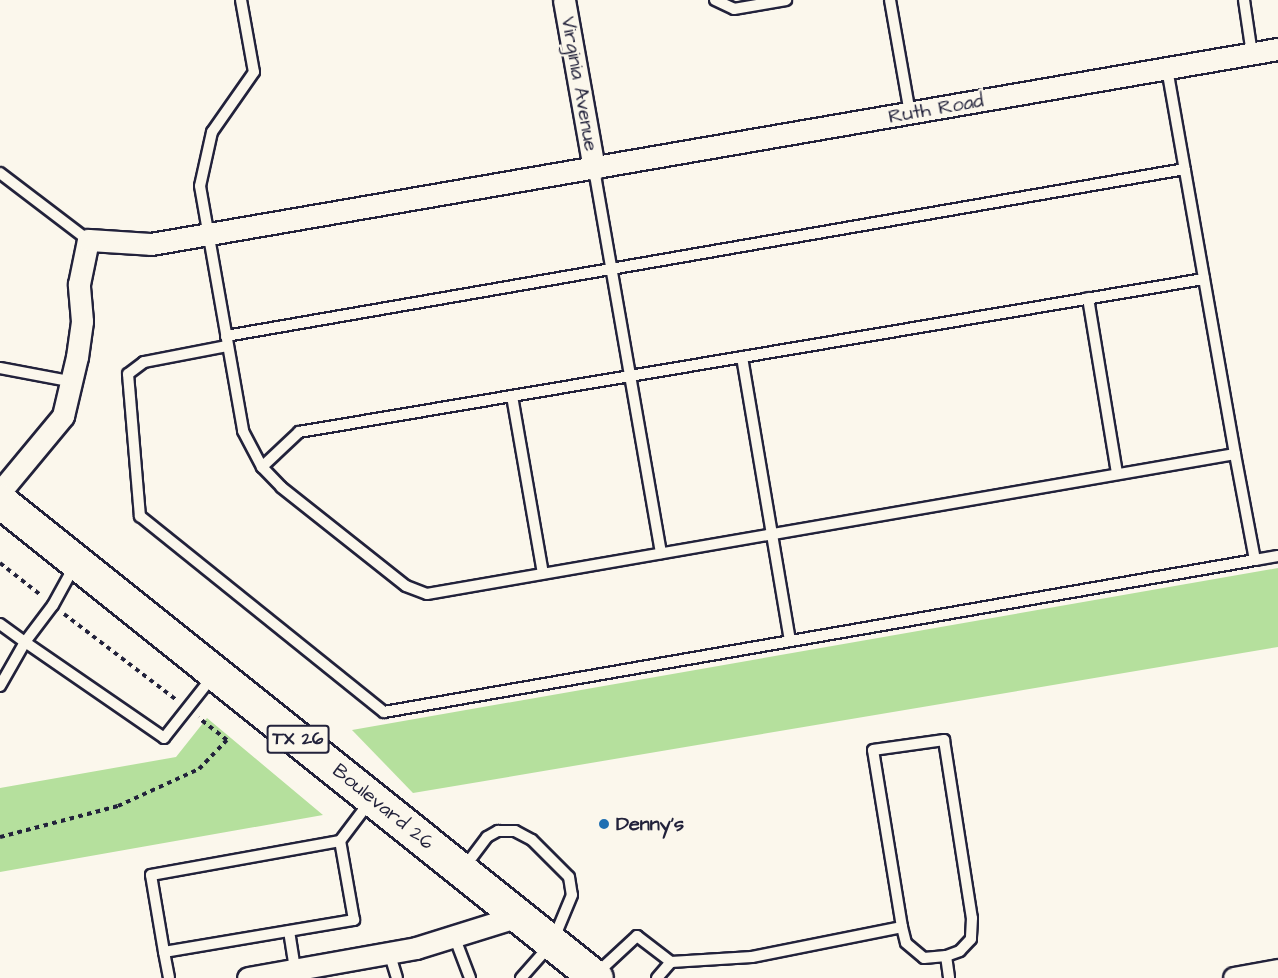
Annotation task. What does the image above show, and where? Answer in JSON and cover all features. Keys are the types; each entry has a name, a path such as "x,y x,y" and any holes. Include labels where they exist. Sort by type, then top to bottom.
{"main road":[{"name":"Boulevard 26","path":"0,501 594,977"}],"street":[{"name":"Virginia Avenue","path":"564,0 594,169"},
{"name":"Ruth Road","path":"88,240 151,244 1278,50"},
{"path":"0,492 63,416 69,381 77,357 82,321 80,284 88,240"},
{"path":"248,978 389,952 454,936 519,916"},
{"path":"1234,978 1278,970"}],"lane":[{"path":"241,0 254,72 212,132 204,154 200,186 243,431 262,467 406,586 427,594 1235,454"},
{"path":"715,0 734,9 786,0"},
{"path":"890,0 910,114"},
{"path":"1244,0 1252,54"},
{"path":"1167,69 1255,560"},
{"path":"594,169 661,553"},
{"path":"1185,169 611,268 226,341 144,362 128,374 140,516 384,712 1278,556"},
{"path":"0,173 88,240"},
{"path":"262,467 299,432 1204,279"},
{"path":"1088,298 1118,474"},
{"path":"742,357 790,641"},
{"path":"0,368 69,381"},
{"path":"512,396 543,573"},
{"path":"0,686 25,642 53,605 76,562"},
{"path":"0,624 164,738 215,673"},
{"path":"944,740 972,918 971,939 960,951 946,956 924,958 906,943 873,750 944,740"},
{"path":"169,978 151,875 340,841 372,799"},
{"path":"463,871 487,837 498,831 515,831 532,840 569,877 572,895 552,943 521,978"},
{"path":"164,952 354,920 340,841"},
{"path":"594,977 637,936 671,962 752,957 902,927"},
{"path":"289,931 295,969"},
{"path":"454,936 470,978"},
{"path":"389,952 397,978"},
{"path":"946,956 950,978"},
{"path":"657,978 671,962"}],"path":[{"path":"0,563 42,597"},
{"path":"71,620 180,702"},
{"path":"0,837 118,806 199,769 227,740 202,721"}],"green space":[{"path":"1278,568 1278,647 413,793 352,730"},
{"path":"207,718 323,815 0,872 0,788 176,757"}],"place":[{"name":"Denny's","path":"604,824"}]}
